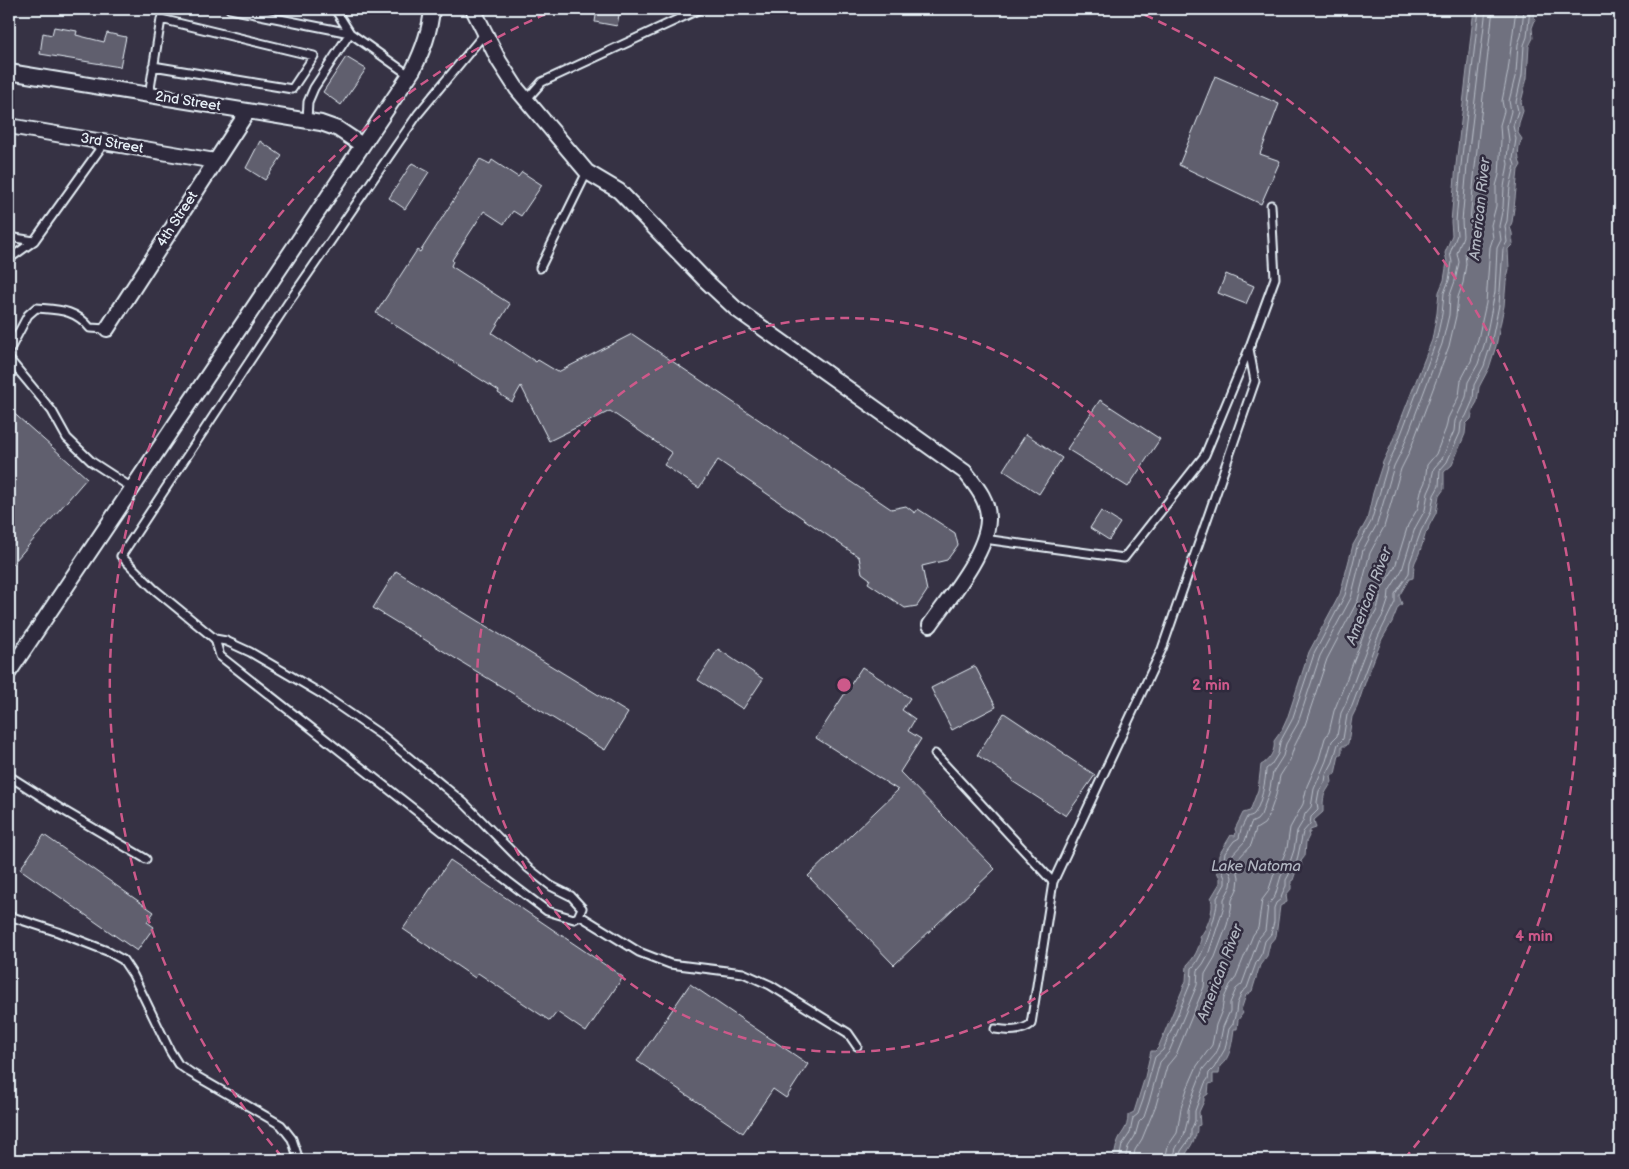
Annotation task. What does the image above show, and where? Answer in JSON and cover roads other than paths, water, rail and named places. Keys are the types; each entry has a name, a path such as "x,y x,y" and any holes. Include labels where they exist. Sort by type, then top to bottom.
{"street":[{"path":"10,668 409,75 423,50 430,28 432,9"},
{"path":"473,9 499,61 526,100 586,172 619,191 705,280 736,309 965,472 977,487 985,502 988,519 984,539 971,565 930,625"},
{"name":"2nd Street","path":"9,72 307,120 338,129 362,145"},
{"name":"4th Street","path":"106,328 248,111"},
{"name":"3rd Street","path":"9,126 215,161"}],"lane":[{"path":"230,9 350,33"},
{"path":"335,9 350,33 409,75"},
{"path":"526,100 542,82 700,9"},
{"path":"149,95 153,66 161,19 314,56 292,89 153,66"},
{"path":"307,120 308,102 314,88 350,33"},
{"path":"215,640 226,641 250,652 320,693 384,737 464,803 528,868 551,886 571,896 582,908 579,915 574,920 547,911 444,832 220,656 215,640 154,588 122,556 288,303 418,114 485,33"},
{"path":"9,259 34,241 105,142"},
{"path":"540,268 586,172"},
{"path":"984,539 1124,558 1205,455 1249,349 1274,278 1271,205"},
{"path":"9,237 34,241"},
{"path":"9,350 28,314 36,308 67,311 85,322 90,328 106,328"},
{"path":"995,1029 1011,1031 1026,1029 1032,1024 1053,882 1162,649 1254,381 1249,349"},
{"path":"9,359 52,411 67,438 92,462 132,488"},
{"path":"935,754 1053,882"},
{"path":"9,776 61,810 146,859"},
{"path":"579,915 639,952 670,964 743,973 770,985 848,1033 857,1046"},
{"path":"9,916 90,944 123,960 133,975 178,1064 281,1125 292,1139 299,1160"}],"water":[{"name":"Lake Natoma","path":"1474,9 1535,9 1535,20 1532,28 1533,38 1529,46 1527,78 1521,102 1523,111 1518,133 1522,139 1518,152 1521,165 1518,170 1510,227 1513,244 1508,249 1509,269 1496,346 1489,368 1479,387 1477,402 1471,419 1466,424 1465,434 1452,465 1444,472 1444,489 1439,496 1436,513 1426,532 1415,562 1413,578 1409,579 1399,596 1402,604 1398,607 1382,639 1352,717 1348,743 1346,746 1342,746 1342,753 1339,755 1335,774 1331,776 1332,782 1323,799 1323,812 1314,820 1316,828 1308,833 1305,856 1301,861 1302,866 1296,871 1291,881 1291,889 1286,895 1287,902 1280,906 1276,936 1270,943 1267,956 1260,965 1252,991 1246,995 1241,1010 1243,1013 1238,1020 1237,1029 1234,1029 1227,1059 1220,1066 1219,1074 1213,1074 1213,1083 1209,1084 1208,1094 1204,1097 1199,1112 1200,1125 1197,1126 1194,1139 1183,1160 1113,1160 1118,1140 1127,1125 1128,1115 1134,1112 1151,1051 1155,1051 1158,1048 1186,981 1187,965 1199,947 1200,937 1210,919 1211,898 1220,883 1217,872 1219,855 1231,835 1235,836 1235,829 1243,813 1250,811 1258,790 1261,765 1269,758 1273,751 1274,741 1287,719 1309,652 1340,594 1353,545 1367,520 1383,462 1432,340 1439,292 1444,280 1447,262 1445,253 1452,235 1451,222 1456,165"}],"water label":[{"name":"American River","path":"1480,209"},
{"name":"American River","path":"1369,596"},
{"name":"American River","path":"1220,973"}]}
